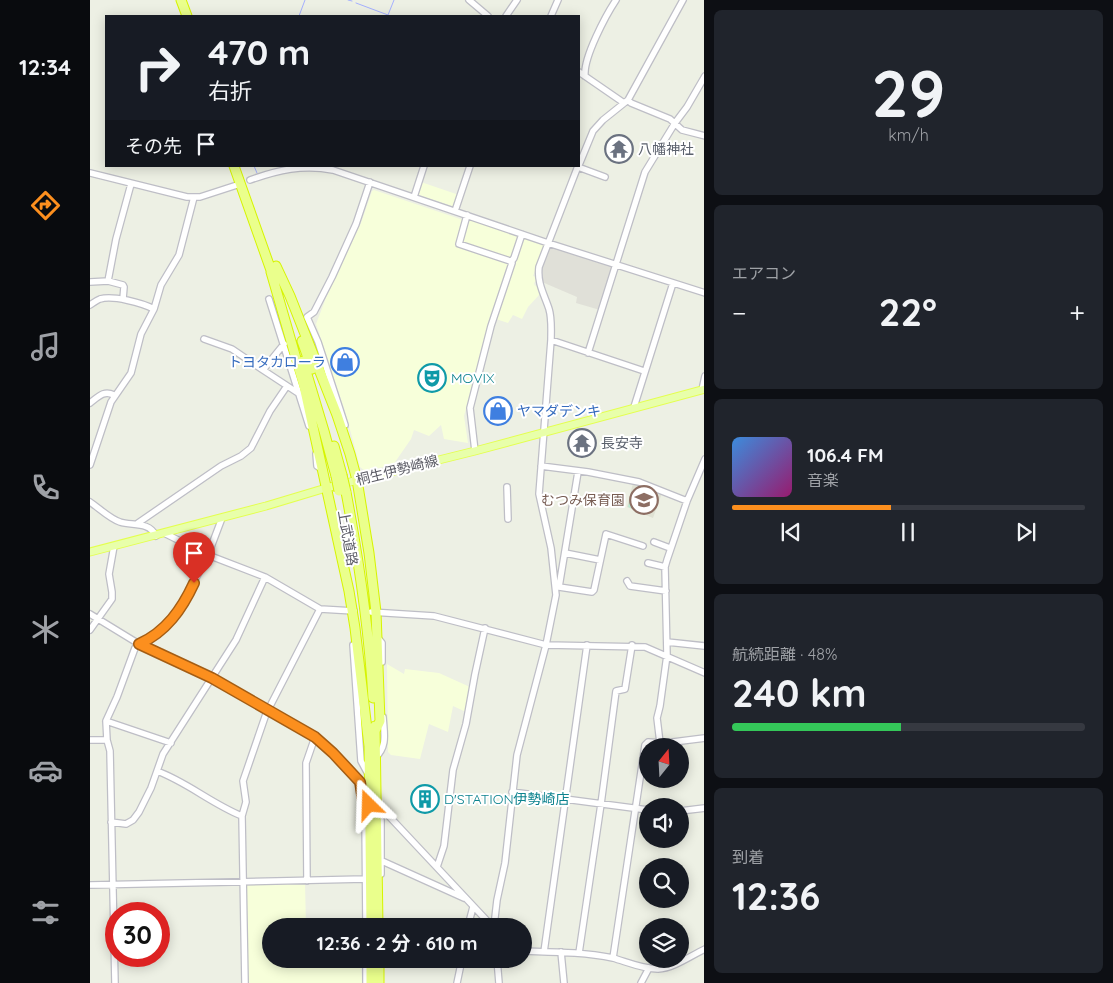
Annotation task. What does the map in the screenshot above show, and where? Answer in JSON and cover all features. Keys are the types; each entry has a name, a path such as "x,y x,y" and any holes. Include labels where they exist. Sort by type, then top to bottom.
{"highway":[{"path":"175,0 180,15"},
{"path":"181,0 187,15"},
{"name":"上武道路","path":"234,167 316,382 357,550 365,607 375,731 373,808 367,873 370,918"},
{"name":"上武道路","path":"240,167 274,269"},
{"path":"274,269 304,330 350,454 357,480 369,553 373,612 377,636 380,721 375,731"},
{"path":"274,269 304,386 354,611 369,746"},
{"name":"上武道路","path":"343,493 360,608 368,710 369,776 373,808 380,918"},
{"path":"371,968 371,983"},
{"path":"380,968 381,983"}],"main road":[{"name":"桐生伊勢崎線","path":"90,552 156,536 326,488 475,451 703,390"}],"street":[{"path":"469,0 487,15"},
{"path":"507,15 517,0"},
{"path":"551,15 558,0"},
{"path":"585,76 586,61 616,0"},
{"path":"582,149 592,131 626,101 683,0"},
{"path":"580,73 626,101 675,123 682,130 704,136"},
{"path":"588,353 645,172 687,107 704,76"},
{"path":"250,180 278,171 296,168 312,167 333,170 548,243 704,293"},
{"path":"414,197 424,167"},
{"path":"455,211 470,167"},
{"path":"557,588 539,494 551,319 541,291 538,272 578,167"},
{"path":"580,167 605,177"},
{"path":"90,173 194,197 208,195 237,185"},
{"path":"350,454 351,445 329,375 307,317 314,312 332,278 354,228 370,182"},
{"path":"108,281 116,238 131,184"},
{"path":"90,464 108,408 114,395 131,373 141,334 154,309 163,281 179,255 194,197"},
{"path":"467,215 458,242 511,262"},
{"path":"475,451 470,408 491,326 522,234"},
{"path":"90,282 108,281 118,283 124,286 123,298"},
{"path":"634,407 673,282"},
{"path":"90,305 103,298 123,298 125,301 136,302 154,309"},
{"path":"269,299 307,421 317,466 323,470"},
{"path":"204,339 232,349 298,393"},
{"path":"551,340 644,371"},
{"path":"263,370 284,344"},
{"path":"703,390 704,376"},
{"path":"138,523 221,466 241,456 251,448 270,412 287,386"},
{"path":"90,403 104,393 108,392 114,395"},
{"path":"659,738 657,714 660,706 667,655 665,567 670,548 704,459"},
{"path":"541,466 588,472 639,482 687,501"},
{"path":"495,918 504,864 517,755 556,601 578,472"},
{"path":"507,487 508,519"},
{"path":"90,502 121,522 138,523 153,531 156,536"},
{"path":"115,983 110,751 106,740 106,721 135,648 163,629 175,617 188,598 208,555 222,518"},
{"path":"164,533 208,555 265,577 320,609 354,611"},
{"path":"557,588 592,592 606,534 643,546"},
{"path":"654,542 670,548"},
{"path":"90,630 112,599 109,574 114,546"},
{"path":"565,553 600,560"},
{"path":"648,563 665,567"},
{"path":"111,822 126,824 133,820 147,798 163,754 246,622 265,577"},
{"path":"627,581 630,586 666,591"},
{"path":"245,983 242,816 246,802 244,781 267,710 320,609"},
{"path":"373,612 434,616 546,645 632,645 645,647 667,655 704,673"},
{"path":"90,614 139,644 212,678 315,737 360,782 363,801 373,808 386,813 483,918"},
{"path":"355,628 352,636 361,761 369,776"},
{"path":"437,867 444,846 453,770 466,724 474,674 485,628"},
{"path":"375,758 383,751 384,746 382,643 377,636"},
{"path":"667,642 704,646"},
{"path":"544,952 587,645"},
{"path":"579,953 616,691 625,688 632,645"},
{"path":"106,721 171,743"},
{"path":"307,881 306,763 315,737"},
{"path":"689,740 704,738"},
{"path":"90,740 106,740"},
{"path":"157,771 172,777 228,811 242,816"},
{"path":"613,958 639,780"},
{"path":"512,792 639,809"},
{"path":"373,808 381,820 380,918"},
{"path":"689,810 704,808"},
{"path":"382,861 465,899"},
{"path":"90,885 307,881 367,873 366,918"},
{"path":"470,918 473,908"},
{"path":"689,957 704,949"},
{"path":"532,951 579,953 613,958 639,965"},
{"path":"561,952 564,983"},
{"path":"366,968 366,983"},
{"path":"458,983 460,968"},
{"path":"498,968 500,983"},
{"path":"641,983 649,968"}],"shaded area":[{"path":"421,182 459,195 455,207 416,194"},
{"path":"374,190 463,220 456,246 507,263 509,266 490,321 464,416 468,443 444,439 441,425 429,436 414,430 411,439 393,465 365,471 360,467 345,411 316,324"},
{"path":"470,219 544,243 545,245 533,276 536,277 534,283 535,286 537,285 540,294 528,307 522,319 513,315 508,323 496,319 517,257 512,258 462,242"},
{"path":"551,247 612,266 600,310 576,303 577,297 542,282 542,265 547,249"},
{"name":"むつみ保育園","path":"633,483 662,493 653,518 627,507"},
{"path":"630,499 642,503 639,511 628,507"},
{"path":"387,664 404,674 405,669 439,673 470,687 466,712 453,706 448,732 429,724 420,759 391,755 388,752"},
{"path":"305,883 306,918 262,918 262,968 361,968 362,983 248,983 245,886 247,884"}],"waterway":[{"path":"299,15 305,0"},
{"path":"348,0 352,1"},
{"path":"356,3 388,15 394,0"},
{"path":"254,167 257,173"}],"place":[{"name":"八幡神社","path":"619,149"},
{"name":"トヨタカローラ","path":"345,362"},
{"name":"MOVIX","path":"432,378"},
{"name":"ヤマダデンキ","path":"498,411"},
{"name":"長安寺","path":"582,443"},
{"name":"むつみ保育園","path":"644,500"},
{"name":"D'STATION伊勢崎店","path":"425,799"}],"route":[{"path":"194,583 188,598 175,617 163,629 139,644 212,678 315,737 360,782 363,801 369,805"}]}
